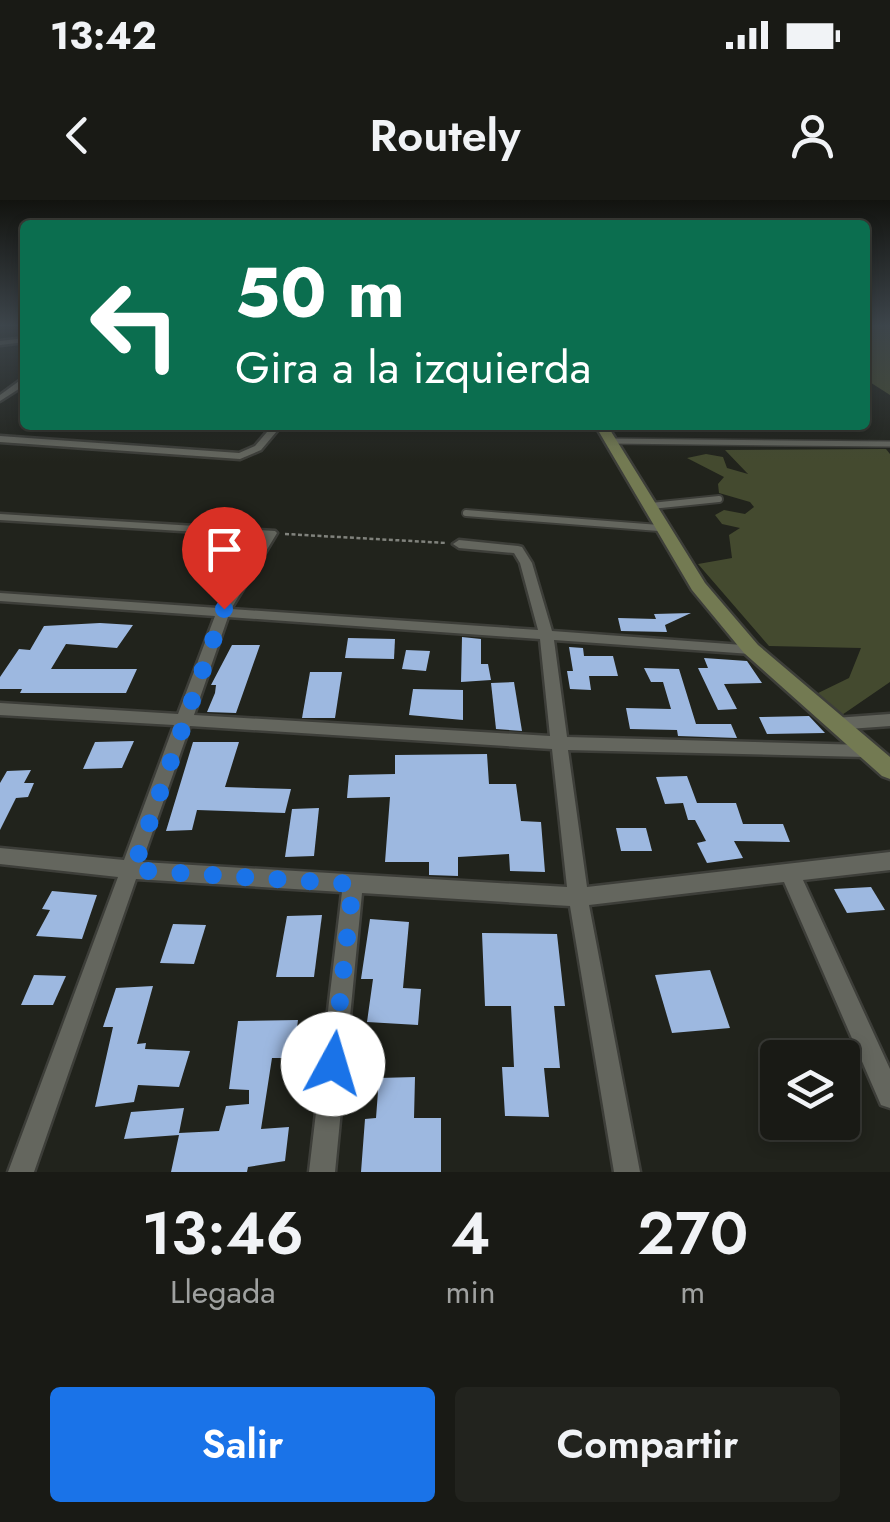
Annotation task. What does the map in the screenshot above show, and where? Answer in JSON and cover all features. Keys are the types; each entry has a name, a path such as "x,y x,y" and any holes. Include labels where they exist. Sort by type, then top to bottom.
{"main road":[{"path":"605,433 698,586 752,648 890,770"}],"street":[{"path":"0,440 240,456 258,448 274,430"},
{"path":"0,529 6,518 271,533 224,609 133,870 20,1172"},
{"path":"459,544 518,550 526,563 546,634 578,897 627,1172"},
{"path":"0,597 224,609 752,648"},
{"path":"0,709 557,743 865,751"},
{"path":"835,724 890,720"},
{"path":"0,856 133,870 578,897 890,861"},
{"path":"791,875 890,1096"},
{"path":"322,1172 353,884"}],"lane":[{"path":"605,433 890,444"},
{"path":"647,506 719,499"},
{"path":"466,513 660,528"}],"path":[{"path":"271,533 459,544"}],"green space":[{"path":"870,370 890,370 890,395 870,382"},
{"path":"886,449 890,454 890,682 839,717 814,695 849,678 861,648 769,646 698,564 732,558 729,535 740,528 722,524 715,515 724,510 745,514 754,507 750,502 719,493 718,484 724,477 687,458 706,454 723,457 727,468 748,474 725,450"}],"building":[{"path":"691,613 665,625 667,632 621,631 618,618 656,619 654,614"},
{"path":"133,625 117,648 66,644 51,669 137,669 126,693 20,693 22,689 0,689 0,677 19,649 30,650 44,626"},
{"path":"462,637 481,639 481,664 488,664 491,680 461,682"},
{"path":"348,638 395,639 394,659 345,658"},
{"path":"232,645 260,645 236,713 207,712 215,693 216,685 211,685"},
{"path":"569,647 583,648 584,656 613,656 618,676 589,676 591,690 570,689 567,671 573,671"},
{"path":"406,650 430,651 426,671 402,669"},
{"path":"704,658 747,661 762,683 724,684 737,709 718,710 698,668 708,668"},
{"path":"644,668 679,669 696,724 731,724 737,738 630,729 626,708 671,709 663,682 651,682"},
{"path":"310,672 342,672 335,718 302,718"},
{"path":"514,682 522,731 496,729 491,683"},
{"path":"413,689 463,690 463,720 409,715"},
{"path":"809,716 825,733 767,734 759,717"},
{"path":"134,741 122,768 83,769 95,742"},
{"path":"193,742 239,742 225,787 291,789 285,813 197,810 192,830 166,831"},
{"path":"487,754 489,784 516,784 521,821 541,822 545,872 510,871 509,854 458,857 458,876 429,875 429,862 385,862 390,797 347,798 349,775 395,774 395,755"},
{"path":"31,770 24,783 34,783 28,797 16,798 0,830 0,783 7,771"},
{"path":"687,776 697,803 736,803 743,824 783,824 790,842 734,841 743,858 707,863 697,843 706,841 695,820 688,820 683,803 665,804 656,777"},
{"path":"319,808 314,856 285,857 292,809"},
{"path":"616,828 646,828 652,851 621,851"},
{"path":"871,887 885,910 847,913 834,889"},
{"path":"52,891 97,895 82,939 36,936 50,910 42,909"},
{"path":"322,915 314,977 276,977 287,916"},
{"path":"370,919 409,922 403,988 421,989 418,1025 367,1022 373,979 361,979"},
{"path":"173,924 206,925 194,964 160,963"},
{"path":"482,933 557,934 565,1006 554,1006 560,1068 544,1068 549,1117 505,1116 502,1067 514,1067 511,1006 485,1006"},
{"path":"710,970 730,1028 672,1033 655,975"},
{"path":"34,975 66,976 53,1005 21,1005"},
{"path":"153,986 137,1044 146,1043 145,1049 190,1051 179,1087 138,1085 134,1102 95,1107 113,1027 103,1027 116,988"},
{"path":"298,1020 293,1058 272,1058 261,1129 289,1127 285,1161 248,1167 247,1172 171,1172 179,1135 124,1139 131,1112 184,1108 179,1133 219,1131 226,1106 249,1104 249,1090 229,1089 238,1021"},
{"path":"415,1077 414,1118 441,1118 441,1172 361,1172 365,1119 376,1118 379,1078"}],"route":[{"path":"224,609 133,870 353,884 333,1064"}]}
